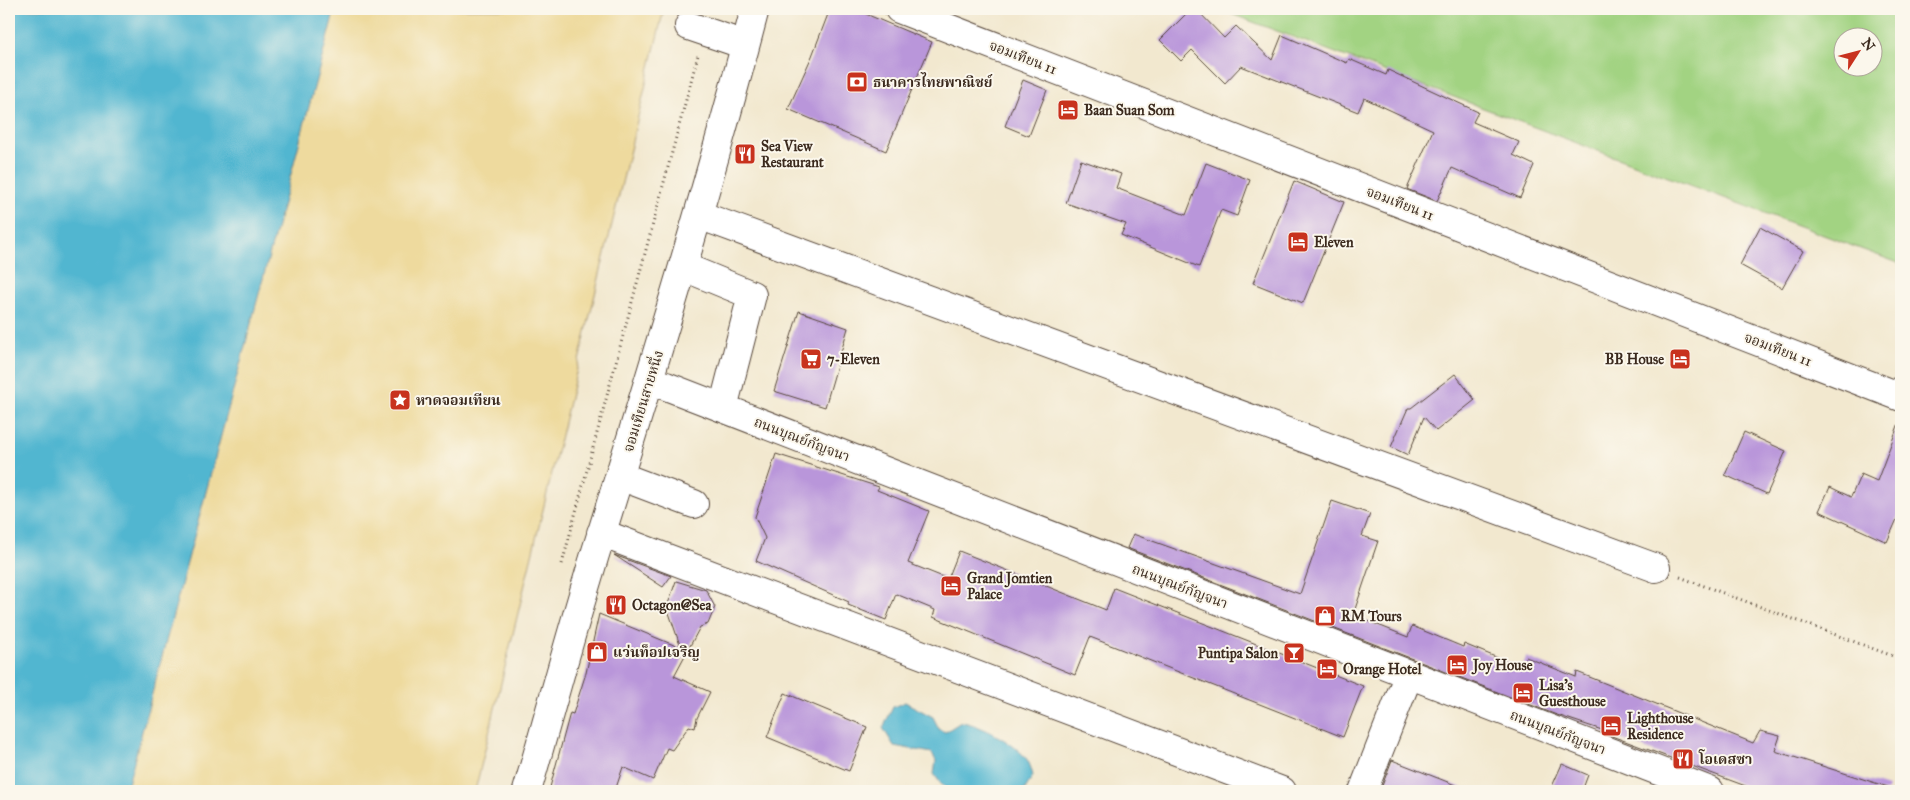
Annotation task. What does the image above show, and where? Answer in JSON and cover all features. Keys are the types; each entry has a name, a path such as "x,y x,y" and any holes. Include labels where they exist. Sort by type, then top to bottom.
{"street":[{"name":"จอมเทียนสายหนึ่ง","path":"526,791 601,533 684,267 755,9"},
{"name":"จอมเทียน 11","path":"899,9 1901,397"},
{"path":"697,28 745,45"},
{"path":"699,215 1656,568"},
{"path":"684,267 752,295 723,408"},
{"name":"ถนนบุณย์กัญจนา","path":"649,382 666,386 1710,791"},
{"path":"620,476 694,504"},
{"path":"601,533 1282,791"},
{"path":"1363,791 1409,674"}],"path":[{"path":"561,570 697,28"},
{"path":"1656,568 1901,659"}],"green space":[{"path":"1218,9 1901,9 1901,264"}],"sand":[{"name":"หาดจอมเทียน","path":"335,9 664,9 475,791 126,791"}],"water":[{"path":"9,9 335,9 126,791 9,791"},
{"path":"905,702 933,717 939,729 945,732 961,722 988,731 1016,748 1028,761 1033,776 1024,791 950,791 941,784 934,774 936,761 932,753 894,746 883,728 893,707"}],"building":[{"name":"ธนาคารไทยพาณิชย์","path":"830,9 854,9 932,42 886,151 788,109 812,56"},
{"path":"1191,9 1196,9 1224,38 1236,26 1272,60 1282,35 1347,63 1349,59 1386,75 1388,70 1478,112 1473,122 1519,142 1513,155 1534,165 1520,198 1452,168 1437,201 1407,189 1433,130 1364,98 1358,112 1241,66 1225,83 1192,50 1181,61 1160,40"},
{"path":"1023,80 1047,90 1029,136 1005,126"},
{"path":"1081,160 1121,174 1116,188 1186,215 1206,163 1250,180 1237,216 1221,210 1199,267 1121,235 1126,224 1066,203"},
{"name":"Eleven","path":"1294,181 1344,202 1303,303 1253,283"},
{"path":"1760,227 1803,251 1782,288 1740,265"},
{"name":"7-Eleven","path":"799,311 848,328 825,407 774,391"},
{"path":"1455,374 1475,400 1436,431 1424,417 1408,455 1391,447 1408,408 1411,408"},
{"path":"1899,423 1901,423 1901,510 1887,542 1819,511 1830,487 1851,497 1861,474 1877,481"},
{"path":"1744,432 1786,451 1767,494 1725,475"},
{"path":"776,454 879,487 877,490 929,511 908,563 948,579 959,551 1106,610 1114,588 1363,686 1343,737 1090,637 1075,675 933,617 935,610 896,594 886,620 848,605 849,602 756,561 765,538 755,517"},
{"path":"1332,501 1370,514 1362,536 1378,541 1353,615 1408,637 1412,626 1463,647 1464,644 1522,668 1526,657 1576,677 1577,672 1753,743 1760,731 1780,736 1775,751 1888,787 1887,791 1759,791 1601,732 1602,730 1554,714 1127,548 1133,534 1300,594"},
{"path":"614,555 671,576 663,587"},
{"path":"676,581 706,590 715,607 708,624 700,627 674,676 710,692 697,718 695,728 689,726 672,750 667,748 653,780 623,767 615,791 549,791 570,713 573,714 586,673 599,614 681,648 667,607"},
{"path":"785,693 867,727 849,771 767,737"},
{"path":"1392,760 1468,790 1468,791 1380,791"},
{"path":"1562,764 1588,775 1582,791 1550,791"}],"place":[{"name":"ธนาคารไทยพาณิชย์","path":"857,82"},
{"name":"Baan Suan Som","path":"1068,110"},
{"name":"Sea View Restaurant","path":"745,154"},
{"name":"Eleven","path":"1298,242"},
{"name":"7-Eleven","path":"811,359"},
{"name":"BB House","path":"1680,359"},
{"name":"หาดจอมเทียน","path":"400,400"},
{"name":"Grand Jomtien Palace","path":"951,586"},
{"name":"Octagon@Sea","path":"616,605"},
{"name":"RM Tours","path":"1325,616"},
{"name":"แว่นท็อปเจริญ","path":"597,652"},
{"name":"Puntipa Salon","path":"1294,653"},
{"name":"Joy House","path":"1457,665"},
{"name":"Orange Hotel","path":"1327,669"},
{"name":"Lisa's Guesthouse","path":"1523,693"},
{"name":"Lighthouse Residence","path":"1611,726"},
{"name":"โอเดสซา","path":"1683,759"}]}
